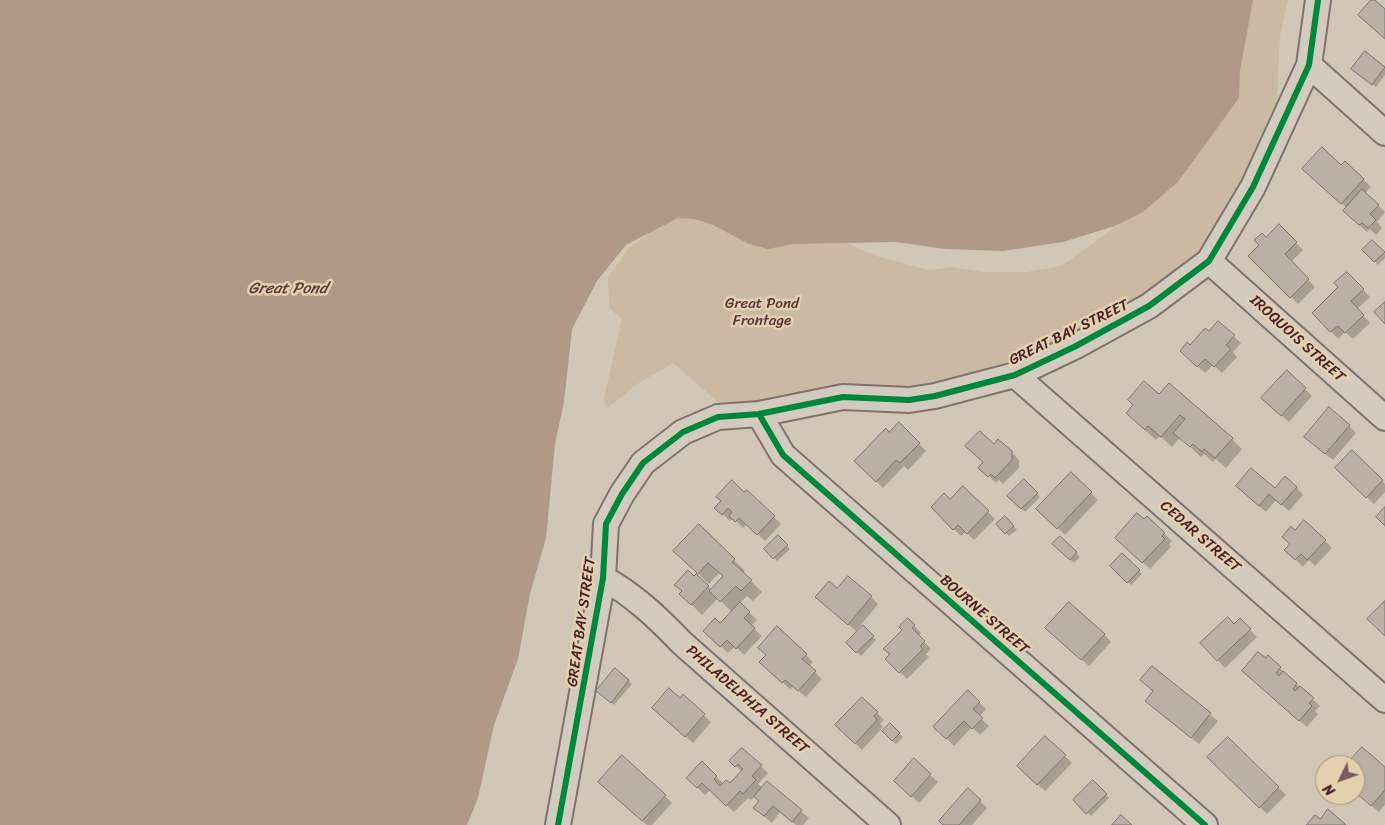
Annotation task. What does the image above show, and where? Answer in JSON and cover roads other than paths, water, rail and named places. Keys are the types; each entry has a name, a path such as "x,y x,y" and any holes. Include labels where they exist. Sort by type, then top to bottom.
{"street":[{"name":"GREAT BAY STREET","path":"558,825 603,578 606,524 622,494 643,463 683,432 718,417 759,414 843,397 909,400 1015,375 1076,346 1149,306 1209,261 1252,187 1309,65 1318,0"},
{"path":"1309,65 1385,133"},
{"name":"IROQUOIS STREET","path":"1209,261 1385,418"},
{"name":"CEDAR STREET","path":"1015,375 1385,700"},
{"name":"BOURNE STREET","path":"759,414 783,455 1205,825"},
{"name":"PHILADELPHIA STREET","path":"603,578 624,589 656,616 689,649 888,825"}],"water":[{"name":"Great Pond","path":"0,0 1253,0 1240,71 1239,98 1178,182 1143,212 1115,226 1063,242 1003,251 945,249 896,242 794,244 768,249 749,244 713,225 695,219 678,218 626,245 597,281 572,329 564,402 555,444 546,538 530,594 518,659 494,725 478,798 467,825 0,825"}],"park label":[{"name":"Great Pond Frontage","path":"762,312"}]}
